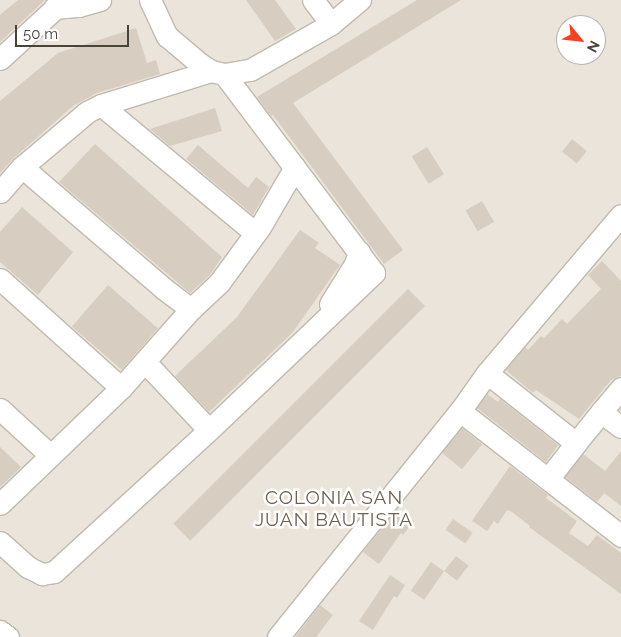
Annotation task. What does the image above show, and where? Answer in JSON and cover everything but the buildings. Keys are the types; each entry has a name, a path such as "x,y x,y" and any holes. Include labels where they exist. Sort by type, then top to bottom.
{"street":[{"path":"0,59 59,4 80,6 100,0"},
{"path":"0,542 28,567 42,574 54,572 209,430 374,273 295,167 217,72 167,36 150,0"},
{"path":"313,0 331,24"},
{"path":"0,192 22,167 87,112 101,105 217,72 250,70 331,24 360,0"},
{"path":"101,105 255,233"},
{"path":"22,167 163,288 191,309"},
{"path":"0,504 121,388 191,309 219,283 255,233 295,167"},
{"path":"278,637 460,411 487,373 621,215"},
{"path":"0,279 121,388"},
{"path":"144,362 209,430"},
{"path":"487,373 576,443"},
{"path":"548,479 621,388"},
{"path":"0,409 50,455"},
{"path":"460,411 621,536"},
{"path":"601,412 621,427"},
{"path":"0,631 8,637"}],"shaded area":[{"path":"0,0 621,0 621,637 0,637"}],"district":[{"name":"COLONIA SAN JUAN BAUTISTA","path":"334,509"}]}
